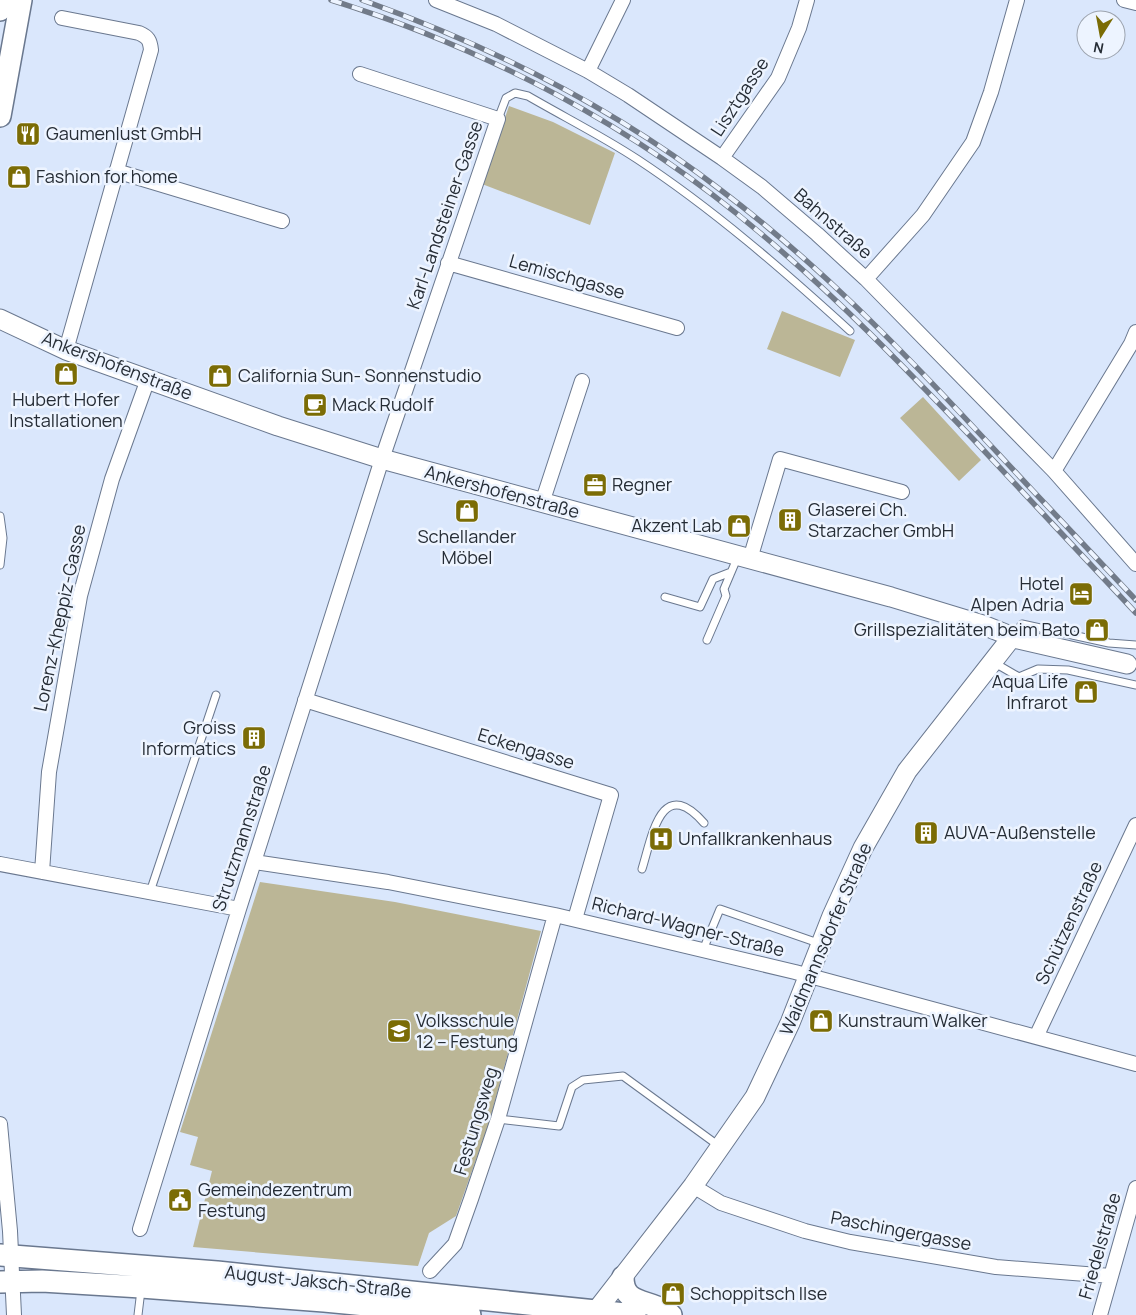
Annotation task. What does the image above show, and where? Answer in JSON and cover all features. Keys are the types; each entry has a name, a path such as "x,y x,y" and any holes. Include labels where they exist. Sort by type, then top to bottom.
{"main road":[{"path":"0,10 2,0"},
{"path":"0,116 21,0"},
{"name":"August-Jaksch-Straße","path":"6,1256 217,1272 594,1313 635,1315"},
{"path":"623,1276 623,1284 629,1296 634,1300 657,1307 671,1315"},
{"name":"August-Jaksch-Straße","path":"6,1282 42,1281 324,1301 469,1315"}],"street":[{"name":"Bahnstraße","path":"436,0 496,24 588,71 628,95 762,187 866,279 1054,471 1136,564"},
{"path":"588,71 623,0"},
{"name":"Lisztgasse","path":"722,158 778,78 799,28 807,0"},
{"path":"866,279 923,215 973,142 991,92 1017,0"},
{"path":"1124,0 1136,3"},
{"path":"62,18 139,33 146,36 150,41 151,50 66,350"},
{"name":"Karl-Landsteiner-Gasse","path":"360,74 498,119 382,459"},
{"path":"116,171 282,221"},
{"name":"Lemischgasse","path":"448,263 677,328"},
{"name":"Ankershofenstraße","path":"0,319 66,350 278,426 382,459 542,503 740,563 891,598 983,625 1012,637"},
{"path":"1054,471 1131,344 1136,332"},
{"name":"Lorenz-Kheppiz-Gasse","path":"42,872 49,772 80,596 110,485 148,379"},
{"path":"542,503 582,381"},
{"name":"Strutzmannstraße","path":"140,1230 238,909 382,459"},
{"path":"740,563 780,459 902,492"},
{"path":"1012,637 1127,664"},
{"name":"Waidmannsdorfer Straße","path":"594,1313 693,1186 722,1147 755,1097 790,1024 821,944 863,848 907,771 1012,637"},
{"name":"Eckengasse","path":"305,700 611,795 575,919"},
{"name":"Schützenstraße","path":"1036,1036 1136,825"},
{"name":"Richard-Wagner-Straße","path":"254,862 388,882 575,919 809,976 1136,1064"},
{"path":"0,864 238,909"},
{"name":"Festungsweg","path":"430,1271 454,1244 483,1165 498,1119 556,915"},
{"path":"0,1124 6,1282 14,1315"},
{"name":"Paschingergasse","path":"693,1186 721,1203 805,1231 850,1242 996,1267 1111,1276"},
{"name":"Friedelstraße","path":"1100,1315 1136,1188"}],"lane":[{"path":"498,119 506,98 515,94 528,96 636,159 700,204 754,246 850,331"},
{"path":"0,516 4,538 0,565"},
{"path":"665,597 700,607 712,579 740,563"},
{"path":"707,640 726,596 724,590 740,563"},
{"path":"1012,637 1022,624 1109,643 1136,645"},
{"path":"993,662 1019,677 1038,669 1068,670 1136,685"},
{"path":"150,892 216,695"},
{"path":"642,869 658,817 670,806 685,807 695,813 704,823"},
{"path":"703,950 720,909 821,944"},
{"path":"498,1119 559,1126 572,1088 582,1080 623,1076 722,1147"},
{"path":"138,1315 141,1288"}],"shaded area":[{"path":"509,106 553,122 615,153 590,225 482,184"},
{"path":"782,311 855,340 840,377 767,349"},
{"path":"923,397 981,460 959,481 900,418"},
{"path":"260,882 395,902 541,931 489,1123 456,1216 429,1233 418,1266 193,1247 212,1171 190,1165 198,1137 180,1132"}],"railway":[{"path":"331,0 389,19 446,42 502,67 557,95 610,125 662,158 711,194 788,256 870,333 974,440 1136,613"},
{"path":"362,0 457,37 550,81 638,132 681,161 757,218 824,276 887,337 1136,600"}],"place":[{"name":"Gaumenlust GmbH","path":"28,134"},
{"name":"Fashion for home","path":"19,177"},
{"name":"Hubert Hofer Installationen","path":"66,374"},
{"name":"California Sun- Sonnenstudio","path":"220,376"},
{"name":"Mack Rudolf","path":"315,405"},
{"name":"Regner","path":"595,485"},
{"name":"Schellander Möbel","path":"467,511"},
{"name":"Glaserei Ch. Starzacher GmbH","path":"790,520"},
{"name":"Akzent Lab","path":"739,526"},
{"name":"Hotel Alpen Adria","path":"1081,594"},
{"name":"Grillspezialitäten beim Bato","path":"1097,630"},
{"name":"Aqua Life Infrarot","path":"1086,692"},
{"name":"Groiss Informatics","path":"254,738"},
{"name":"AUVA-Außenstelle","path":"926,833"},
{"name":"Unfallkrankenhaus","path":"661,839"},
{"name":"Kunstraum Walker","path":"821,1021"},
{"name":"Volksschule 12 – Festung","path":"399,1031"},
{"name":"Gemeindezentrum Festung","path":"180,1200"},
{"name":"Schoppitsch Ilse","path":"673,1294"}]}
